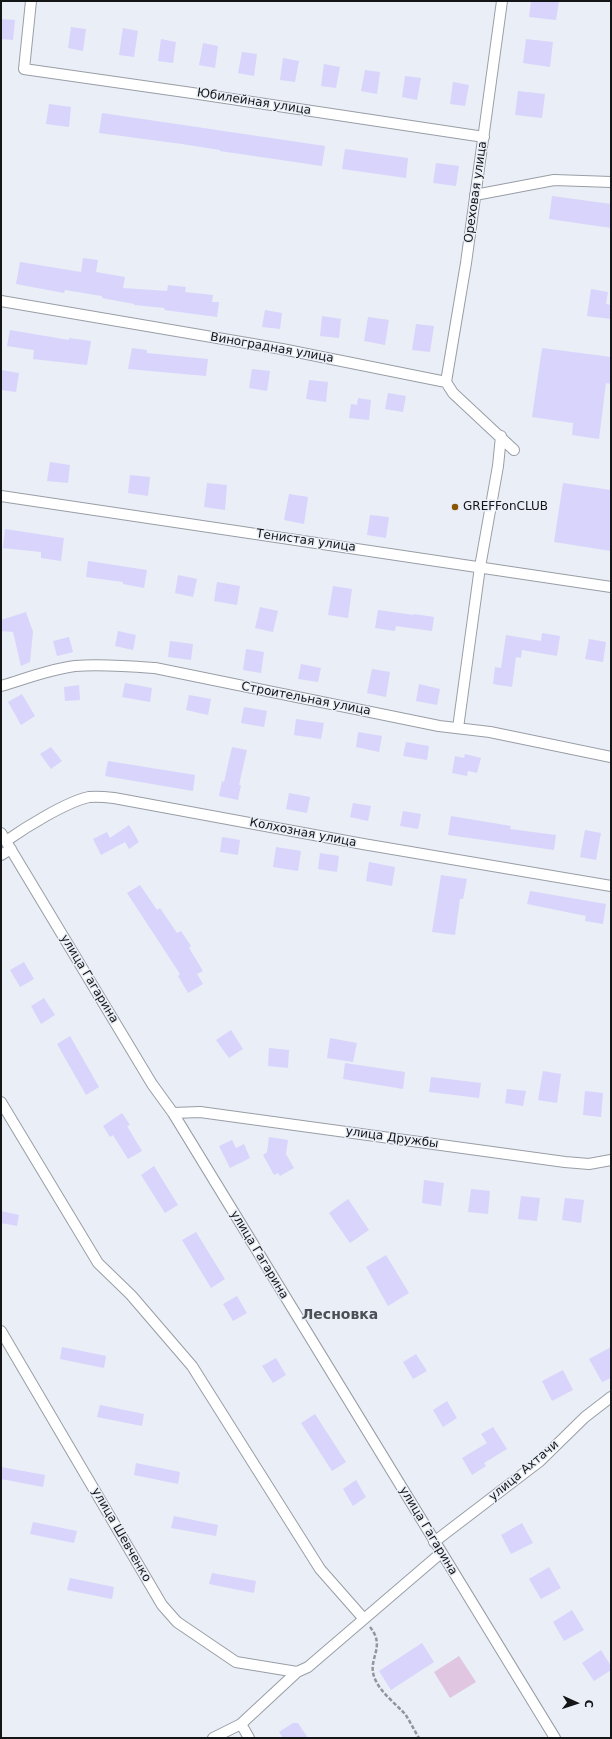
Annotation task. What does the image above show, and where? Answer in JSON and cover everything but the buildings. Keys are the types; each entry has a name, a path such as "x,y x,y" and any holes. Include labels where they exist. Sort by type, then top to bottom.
{"street":[{"name":"Юбилейная улица","path":"31,1 24,69 192,92 484,137"},
{"name":"Ореховая улица","path":"446,382 476,195 502,1"},
{"path":"476,195 554,180 611,182"},
{"name":"Виноградная улица","path":"1,301 282,348 446,382"},
{"path":"446,382 453,393 501,436 514,450"},
{"path":"458,728 480,567 498,466 501,436"},
{"name":"Тенистая улица","path":"1,496 611,587"},
{"name":"Строительная улица","path":"1,686 32,676 74,666 117,665 147,668 439,726 490,732 611,757"},
{"name":"Колхозная улица","path":"1,855 6,841 20,831 75,800 91,797 114,798 363,844 611,886"},
{"name":"улица Гагарина","path":"6,841 152,1084 173,1113 555,1738"},
{"path":"1,1102 98,1263 131,1295 192,1366 320,1569 364,1619"},
{"name":"улица Дружбы","path":"173,1113 200,1112 565,1162 589,1164 611,1160"},
{"name":"улица Шевченко","path":"1,1331 162,1605 177,1622 236,1662 297,1672"},
{"path":"1,1351 12,1349"},
{"name":"улица Ахтачи","path":"434,1542 540,1461 586,1417 611,1397"},
{"path":"213,1738 241,1724 297,1672 308,1667 441,1553"},
{"path":"241,1724 249,1738"}],"path":[{"path":"364,1619 376,1634 378,1642 373,1665 374,1678 380,1687 406,1715 419,1738"}],"shaded area":[{"path":"459,1656 476,1682 450,1698 434,1672"}],"place":[{"name":"GREFFonCLUB","path":"455,507"}],"district":[{"name":"Лесновка","path":"340,1315"}]}
